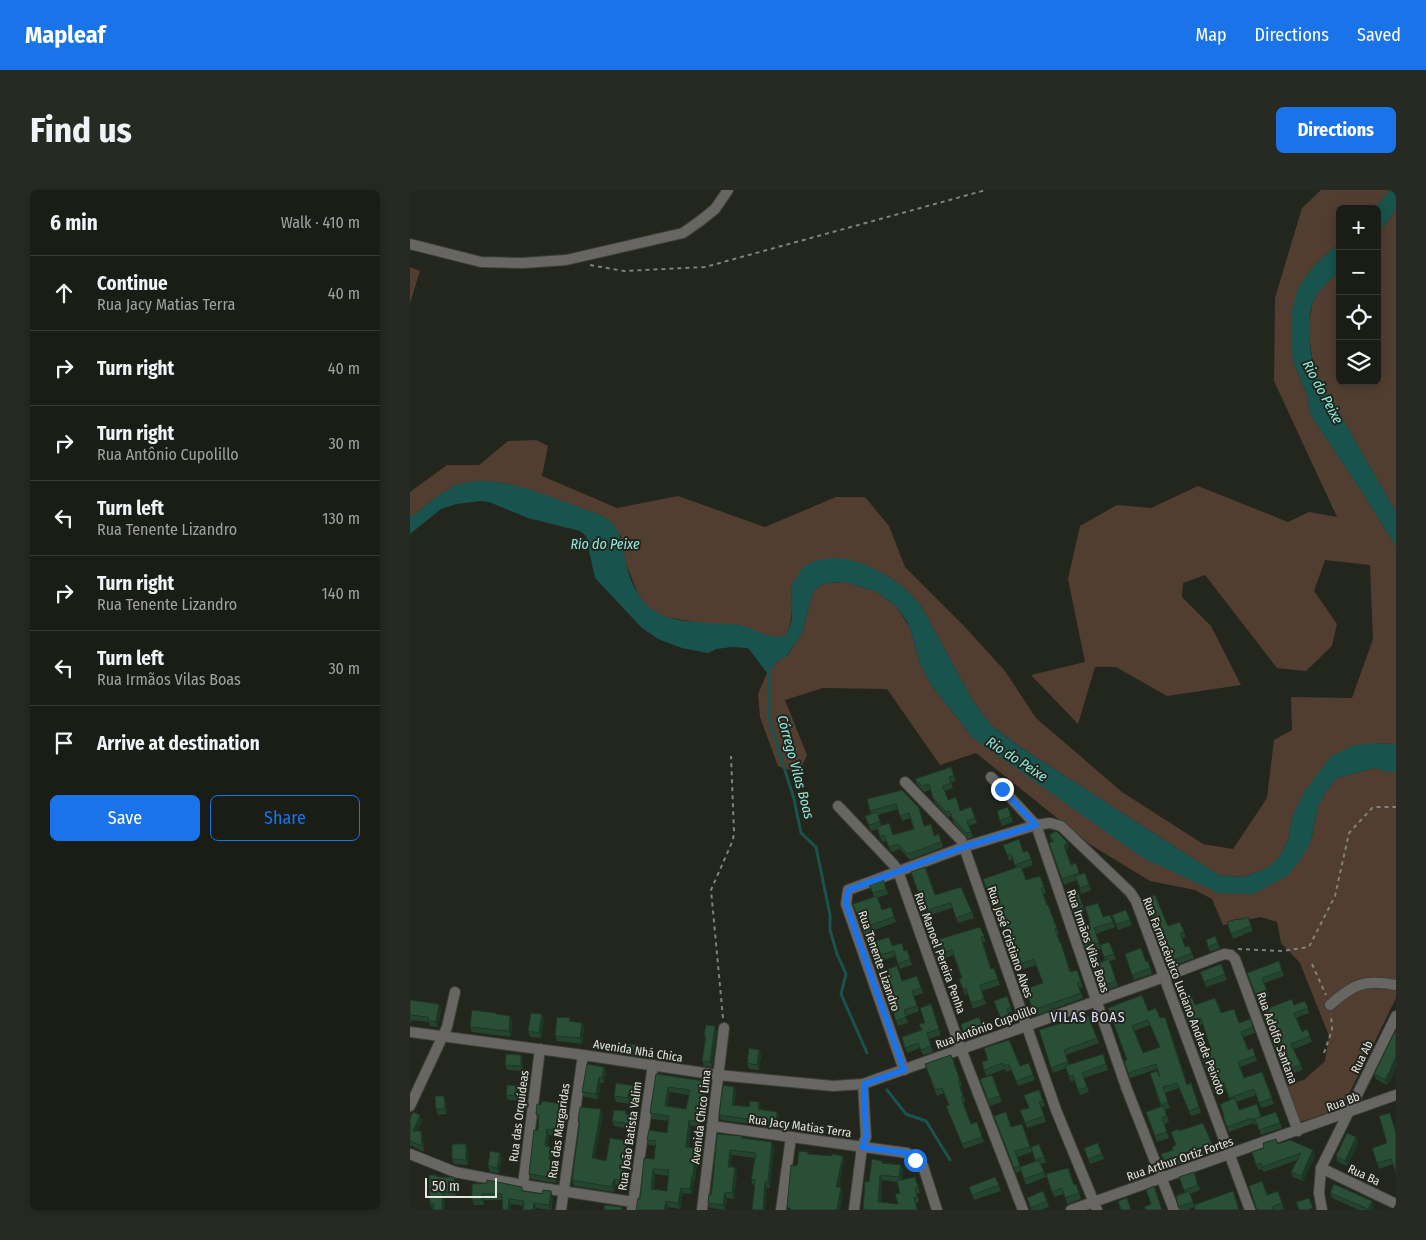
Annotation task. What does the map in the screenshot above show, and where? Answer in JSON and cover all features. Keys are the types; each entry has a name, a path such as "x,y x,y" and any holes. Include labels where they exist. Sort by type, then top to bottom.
{"street":[{"path":"410,244 481,262 523,263 566,260 683,233 715,208 728,190"},
{"name":"Rua Irmãos Vilas Boas","path":"990,777 1036,825 1126,1087 1174,1210"},
{"name":"Rua José Cristiano Alves","path":"905,782 961,840 1056,1110 1096,1206"},
{"name":"Rua Manoel Pereira Penha","path":"838,806 894,865 898,872 961,1049 1023,1210"},
{"name":"Rua Tenente Lizandro","path":"904,1070 846,904 848,890 964,847 1036,825 1050,823"},
{"name":"Rua Farmacêutico Luciano Andrade Peixoto","path":"1050,823 1061,826 1130,892 1136,901 1231,1154 1250,1210"},
{"name":"Rua Antônio Cupolillo","path":"864,1084 1096,1002 1224,954 1231,955"},
{"name":"Rua Adolfo Santana","path":"1231,955 1235,959 1298,1131"},
{"path":"1330,1005 1351,987 1365,983 1383,982 1396,985"},
{"path":"410,1106 447,1027 455,992"},
{"name":"Rua Ab","path":"1322,1210 1319,1193 1321,1168 1396,1016"},
{"name":"Avenida Chico Lima","path":"702,1210 724,1028"},
{"name":"Avenida Nhá Chica","path":"410,1032 718,1075 833,1086 864,1084"},
{"name":"Rua das Orquídeas","path":"522,1185 540,1049"},
{"name":"Rua das Margaridas","path":"561,1210 583,1055"},
{"name":"Rua João Batista Valim","path":"632,1206 652,1065"},
{"path":"854,1210 862,1147 866,1137 864,1084"},
{"name":"Rua Bb","path":"1298,1131 1396,1096"},
{"name":"Rua Jacy Matias Terra","path":"712,1126 907,1153 923,1166 937,1210"},
{"name":"Rua Arthur Ortiz Fortes","path":"1071,1210 1096,1206 1162,1178 1298,1131"},
{"path":"781,1210 791,1137"},
{"path":"410,1154 455,1172 563,1191 632,1206"},
{"name":"Rua Ba","path":"1321,1168 1396,1204"}],"path":[{"path":"585,264 624,271 705,266 986,190"},
{"path":"724,1028 711,890 733,840 731,756"},
{"path":"1231,955 1238,949 1282,951 1309,947 1335,896 1349,833 1373,807 1396,807"}],"shaded area":[{"path":"1321,190 1390,190 1377,205 1336,205 1336,246 1308,273 1292,310 1293,361 1307,395 1310,414 1396,547 1396,744 1374,743 1292,817 1288,841 1274,863 1267,868 1244,877 1219,875 1020,747 991,725 973,701 920,604 902,586 888,576 848,559 791,586 792,612 788,630 785,636 777,638 768,637 736,624 703,624 662,616 654,612 646,606 637,592 625,561 621,536 603,516 522,488 485,481 455,485 410,518 410,492 447,465 479,465 508,441 536,440 548,446 542,476 617,508 678,496 765,527 836,497 865,497 889,526 905,567 964,626 1005,671 1036,718 1122,792 1203,844 1233,849 1267,798 1274,740 1292,730 1291,697 1352,698 1373,639 1370,565 1325,560 1314,591 1337,624 1332,646 1306,671 1277,668 1205,575 1183,583 1182,597 1211,626 1241,685 1167,696 1116,667 1095,667 1078,724 1031,675 1085,662 1068,579 1080,526 1117,505 1151,508 1198,486 1288,522 1309,512 1337,517 1274,381 1275,298 1302,208"},
{"path":"1396,209 1396,512 1314,369 1309,336 1309,320 1313,301 1321,288 1336,275 1336,385 1381,385 1381,230"},
{"path":"410,267 420,271 410,303"},
{"path":"845,582 875,591 896,606 910,628 920,664 932,686 973,738 1253,894 1311,841 1318,806 1326,791 1337,778 1375,768 1387,772 1396,772 1396,998 1342,1108 1297,1123 1283,1085 1304,1080 1325,1061 1329,1036 1300,963 1281,943 1277,922 1261,917 1223,925 1212,899 1195,890 1150,881 1091,845 976,753 940,765 887,689 823,688 785,700 807,755 799,773 778,766 760,717 758,694 767,673 779,660 787,656 802,633 813,592 819,586 827,583"}],"water":[{"path":"1390,190 1396,190 1396,209 1381,230 1381,205 1377,205"},
{"name":"Rio do Peixe","path":"1336,246 1336,274 1325,284 1311,307 1309,334 1314,369 1396,512 1396,547 1310,414 1307,395 1293,361 1291,344 1292,310 1298,288 1321,259"},
{"name":"Rio do Peixe","path":"477,481 492,481 524,488 603,516 614,525 620,535 631,581 640,597 650,608 677,620 740,625 771,636 785,636 792,619 791,586 803,567 817,560 848,559 866,565 888,576 902,586 920,604 973,701 991,725 1020,747 1219,875 1244,877 1267,868 1279,857 1288,841 1292,817 1304,792 1331,756 1354,745 1374,743 1396,744 1396,772 1387,772 1375,768 1337,778 1326,791 1318,806 1311,841 1299,862 1287,876 1253,894 1219,893 1143,858 973,738 932,686 920,664 906,620 896,606 875,591 845,582 827,583 819,586 813,592 802,633 786,657 779,660 767,673 748,648 716,649 708,653 682,648 658,639 642,628 595,578 586,536 580,531 528,518 489,502 480,501 457,504 441,509 410,534 410,518 435,498 455,485"}],"building":[{"path":"951,767 954,776 949,777 951,783 943,786 948,800 956,797 960,811 971,807 975,818 967,821 971,832 966,833 949,811 946,812 933,798 929,784 922,786 915,779"},
{"path":"902,790 919,808 924,826 931,824 934,836 939,834 941,842 908,854 898,844 889,847 884,835 880,837 877,827 889,823 893,835 914,829 909,813 900,816 896,804 870,811 867,799"},
{"path":"1008,807 1011,816 1000,821 997,811"},
{"path":"877,812 880,822 869,825 865,816"},
{"path":"1056,831 1067,842 1064,846 1071,865 1076,863 1079,873 1062,879 1049,843 1054,841 1049,835"},
{"path":"1019,839 1023,852 1028,851 1031,859 1015,865 1011,854 1007,855 1003,845"},
{"path":"1021,866 1026,880 1040,876 1044,887 1041,888 1057,929 1055,929 1070,972 1077,970 1081,982 1077,983 1081,993 1033,1010 1025,989 1043,983 1034,959 1013,967 1002,935 1005,934 994,905 992,906 983,879"},
{"path":"925,867 935,895 961,887 972,912 956,918 951,903 949,903 920,913 916,901 921,900 911,872"},
{"path":"1085,873 1089,885 1080,888 1075,876"},
{"path":"883,879 886,889 873,893 869,884"},
{"path":"1078,891 1082,904 1072,908 1067,895"},
{"path":"1155,895 1168,926 1180,922 1184,932 1180,933 1185,947 1189,946 1192,953 1169,962 1156,923 1153,924 1143,899"},
{"path":"877,896 882,910 891,907 894,917 870,925 876,941 889,937 892,946 902,943 904,951 907,950 910,959 898,964 894,951 880,955 884,969 877,972 853,904"},
{"path":"1098,903 1103,917 1110,915 1113,922 1094,928 1099,943 1085,948 1079,927 1090,923 1085,907"},
{"path":"1126,910 1130,920 1116,924 1112,915"},
{"path":"1248,917 1251,926 1231,934 1227,922"},
{"path":"980,927 984,936 981,937 991,969 994,968 998,979 980,985 984,999 971,1003 966,988 963,989 959,979 962,978 952,950 935,955 930,942"},
{"path":"1215,936 1218,943 1208,947 1206,940"},
{"path":"1109,942 1114,954 1104,957 1100,945"},
{"path":"1141,948 1150,968 1132,975 1125,954"},
{"path":"1109,959 1116,981 1102,986 1093,965"},
{"path":"1279,961 1282,971 1262,978 1267,991 1256,995 1247,973"},
{"path":"1221,964 1225,974 1204,982 1200,972"},
{"path":"897,966 902,981 917,976 921,988 912,991 917,1006 904,1010 906,1017 896,1021 882,971"},
{"path":"1190,993 1195,1005 1215,998 1221,1013 1234,1009 1239,1023 1250,1019 1253,1027 1241,1032 1248,1050 1253,1048 1255,1056 1238,1062 1244,1078 1262,1072 1272,1098 1259,1103 1254,1089 1229,1098 1224,1083 1212,1087 1209,1077 1212,1076 1207,1061 1203,1062 1199,1051 1210,1047 1201,1018 1188,1023 1179,997"},
{"path":"1142,995 1148,1011 1156,1008 1160,1018 1165,1017 1187,1085 1191,1083 1199,1107 1189,1111 1177,1083 1163,1087 1168,1102 1161,1105 1150,1073 1157,1071 1160,1077 1156,1064 1128,1073 1124,1061 1127,1060 1108,1008","holes":["1148,1020 1160,1047 1143,1053 1132,1026"]},
{"path":"1007,996 1011,1007 1007,1009 1010,1019 1002,1022 994,1001"},
{"path":"1292,999 1294,1005 1305,1001 1308,1008 1294,1013 1302,1032 1307,1029 1310,1036 1291,1044 1301,1065 1283,1071 1261,1011"},
{"path":"410,1000 439,1004 436,1022 428,1020 428,1017 410,1015"},
{"path":"931,1004 939,1029 927,1033 931,1046 921,1050 918,1043 905,1048 902,1037 922,1030 919,1024 925,1023 920,1008"},
{"path":"472,1010 510,1016 509,1031 470,1027"},
{"path":"531,1013 542,1014 539,1033 528,1031"},
{"path":"1088,1016 1097,1038 1064,1050 1068,1062 1051,1068 1039,1030"},
{"path":"557,1017 570,1018 569,1021 582,1023 580,1038 555,1036"},
{"path":"979,1017 983,1028 964,1035 961,1024"},
{"path":"706,1025 715,1026 710,1062 702,1061"},
{"path":"1395,1031 1396,1057 1385,1080 1374,1074"},
{"path":"1009,1040 1020,1066 1029,1063 1033,1075 1016,1081 1009,1064 1004,1066 1003,1063 984,1070 982,1062 988,1060 984,1048"},
{"path":"629,1044 647,1046 646,1052 628,1050"},
{"path":"749,1048 759,1050 757,1065 747,1063"},
{"path":"506,1054 521,1055 521,1066 505,1065"},
{"path":"1103,1054 1106,1064 1082,1073 1087,1087 1078,1090 1073,1075 1069,1076 1065,1066"},
{"path":"951,1055 960,1080 958,1080 963,1096 961,1097 967,1114 971,1124 977,1122 982,1137 962,1144 946,1106 949,1105 942,1088 935,1090 925,1064"},
{"path":"587,1064 604,1067 602,1078 599,1077 596,1094 582,1092"},
{"path":"656,1074 704,1081 699,1122 689,1120 686,1147 696,1148 690,1189 681,1188 678,1203 666,1201 664,1210 636,1210 638,1198 640,1199 644,1158 654,1159 656,1141 647,1140 649,1130 667,1133 669,1116 650,1113","holes":["668,1087 690,1090 686,1109 665,1106","653,1169 669,1170 667,1191 651,1189"]},
{"path":"992,1075 1000,1096 988,1100 980,1079"},
{"path":"616,1083 635,1086 633,1095 628,1094 628,1098 614,1096"},
{"path":"507,1085 521,1086 521,1096 506,1095"},
{"path":"723,1085 734,1087 732,1105 749,1107 750,1101 759,1102 758,1109 777,1112 776,1123 719,1115"},
{"path":"1039,1090 1043,1101 1039,1102 1044,1116 1025,1123 1020,1110 1029,1108 1024,1095"},
{"path":"435,1096 444,1096 445,1109 436,1109"},
{"path":"1235,1098 1239,1110 1257,1104 1261,1117 1253,1120 1252,1118 1227,1127 1220,1104"},
{"path":"542,1101 562,1104 561,1108 564,1108 563,1118 560,1118 559,1131 547,1129 545,1146 550,1147 549,1160 557,1162 555,1178 529,1174 534,1130 538,1130 539,1115 536,1114 537,1104 541,1105"},
{"path":"1163,1106 1167,1116 1162,1118 1167,1132 1155,1136 1146,1112"},
{"path":"580,1107 601,1109 592,1158 606,1161 610,1138 628,1141 623,1171 626,1172 624,1181 614,1179 612,1187 572,1180 580,1121 578,1121"},
{"path":"614,1110 626,1111 625,1114 631,1115 629,1124 612,1121"},
{"path":"413,1112 420,1115 413,1131 421,1131 422,1146 410,1141 410,1118"},
{"path":"1006,1112 1011,1127 1022,1124 1030,1147 1015,1151 1020,1166 1014,1168 994,1116"},
{"path":"1276,1112 1280,1123 1259,1130 1255,1119"},
{"path":"1390,1113 1396,1133 1396,1173 1391,1159 1377,1163 1372,1148 1387,1143 1379,1116"},
{"path":"1203,1123 1212,1144 1165,1163 1161,1154 1173,1150 1172,1147 1176,1145 1171,1132"},
{"path":"1347,1133 1356,1137 1345,1161 1336,1156"},
{"path":"717,1134 742,1136 742,1138 772,1142 768,1182 765,1182 763,1210 752,1210 755,1180 751,1180 756,1153 730,1150 728,1167 735,1167 732,1193 725,1192 723,1205 708,1203 713,1180"},
{"path":"1276,1139 1278,1144 1290,1140 1313,1150 1301,1176 1291,1172 1301,1153 1262,1167 1261,1163 1256,1165 1252,1152 1264,1148 1263,1143"},
{"path":"1098,1143 1102,1154 1088,1159 1084,1148"},
{"path":"452,1144 466,1144 466,1160 452,1159"},
{"path":"1039,1144 1044,1157 1035,1160 1031,1147"},
{"path":"490,1151 500,1153 497,1168 488,1166"},
{"path":"799,1151 808,1152 808,1154 843,1156 836,1187 841,1187 837,1210 790,1210 787,1207 791,1165 797,1166"},
{"path":"872,1159 882,1161 882,1163 901,1165 899,1177 880,1175 878,1202 898,1204 895,1194 900,1193 897,1181 915,1177 918,1187 915,1188 917,1197 914,1198 917,1210 863,1209 865,1181 869,1182"},
{"path":"1039,1160 1044,1172 1024,1179 1020,1167"},
{"path":"1068,1168 1079,1193 1065,1198 1062,1188 1052,1192 1046,1174"},
{"path":"1194,1172 1198,1185 1184,1190 1179,1177"},
{"path":"429,1175 454,1177 454,1192 443,1192 442,1210 433,1210 434,1204 430,1204"},
{"path":"995,1177 999,1185 972,1195 969,1187"},
{"path":"487,1180 522,1187 522,1191 542,1194 543,1190 551,1191 549,1205 534,1203 533,1210 523,1210 524,1201 509,1199 508,1210 503,1210 502,1194 482,1194 482,1200 472,1200 472,1184 487,1183"},
{"path":"1262,1181 1267,1195 1278,1191 1282,1203 1272,1207 1273,1210 1257,1210 1249,1186"},
{"path":"1334,1184 1372,1201 1368,1209 1330,1193"},
{"path":"1154,1186 1162,1210 1146,1210 1144,1207 1151,1204 1146,1190"},
{"path":"1043,1191 1047,1201 1031,1208 1027,1198"},
{"path":"1189,1191 1193,1202 1178,1207 1176,1196"},
{"path":"1233,1191 1239,1210 1195,1210 1194,1205"},
{"path":"1127,1198 1131,1210 1121,1210 1118,1201"},
{"path":"1309,1198 1313,1208 1299,1210 1296,1202"},
{"path":"605,1205 622,1207 622,1210 604,1210"}],"waterway":[{"name":"Córrego Vilas Boas","path":"769,667 769,719 794,799 801,833 816,847 830,915 830,930 837,954 846,974 841,994 867,1053"},
{"name":"Córrego Vilas Boas","path":"887,1090 906,1114 926,1121 950,1160"}],"district":[{"name":"VILAS BOAS","path":"1088,1017"}],"route":[{"path":"915,1160 907,1153 862,1147 866,1137 864,1084 904,1070 846,904 848,890 964,847 1036,825 1002,789"}]}
